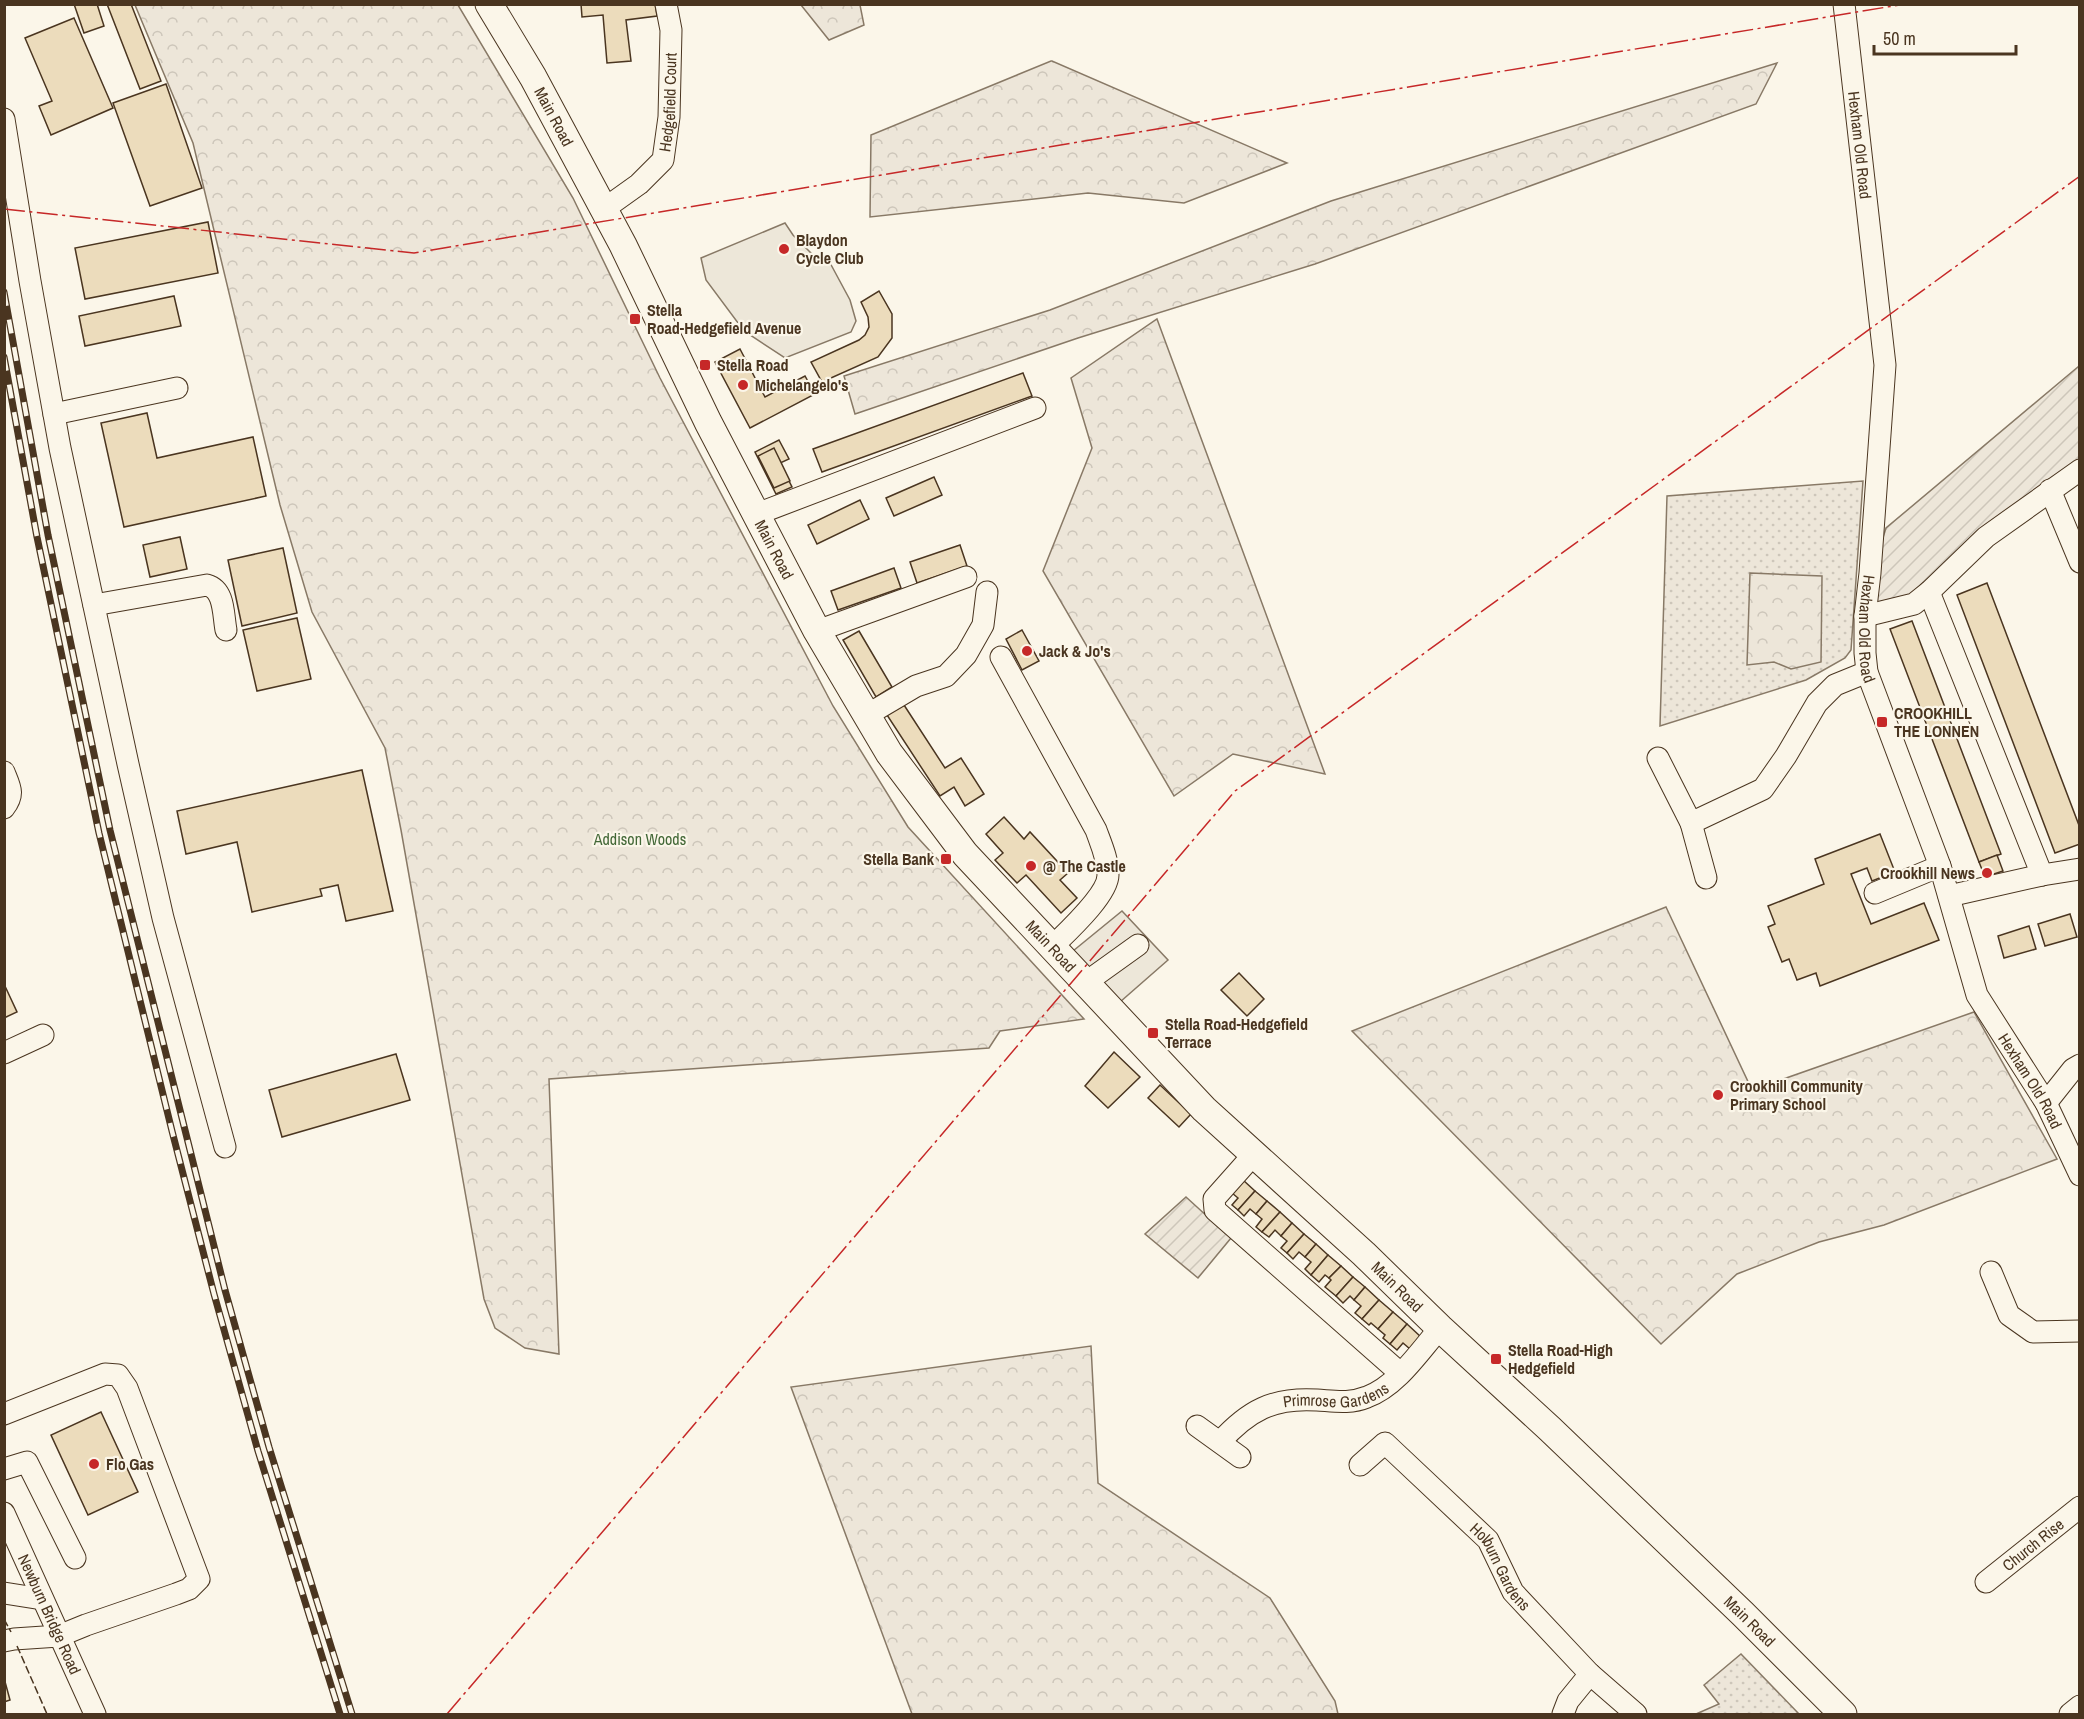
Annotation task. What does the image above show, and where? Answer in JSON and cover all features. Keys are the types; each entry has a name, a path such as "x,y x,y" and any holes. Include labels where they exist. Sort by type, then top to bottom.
{"main road":[{"name":"Main Road","path":"489,4 533,77 604,209 708,422 817,630 889,753 965,854 1204,1109 1364,1254 1440,1328 1550,1429 1843,1714"}],"street":[{"name":"Hedgefield Court","path":"604,209 639,184 663,160 669,117 671,30 666,4"},
{"name":"Hexham Old Road","path":"1844,4 1885,365 1865,616 1867,672 1940,866 1977,995 2046,1103 2079,1176"},
{"path":"4,119 54,414 93,606 163,918 225,1147"},
{"path":"54,414 177,388"},
{"path":"757,514 1035,408"},
{"path":"1865,616 1914,604 1986,537 2079,470"},
{"path":"2050,490 2079,562"},
{"path":"817,630 966,577"},
{"path":"93,606 207,585 214,588 220,596 226,630"},
{"path":"867,715 916,686 946,676 966,656 983,625 987,592"},
{"path":"1929,592 2042,875"},
{"path":"1001,657 1096,830 1108,877 1095,903 1052,947"},
{"path":"1691,823 1763,789 1786,756 1817,703 1835,685 1867,672"},
{"path":"1658,758 1691,823 1706,878"},
{"path":"4,772 11,792 10,800 4,807"},
{"path":"1875,893 1940,866"},
{"path":"1949,896 2079,869"},
{"path":"1085,983 1138,945"},
{"path":"4,1053 43,1035"},
{"path":"2046,1103 2073,1069 2079,1065"},
{"path":"1254,1154 1214,1199 1215,1210 1400,1373"},
{"path":"1991,1272 2009,1315 2033,1332 2079,1331"},
{"name":"Primrose Gardens","path":"1220,1442 1252,1412 1271,1405 1300,1399 1346,1402 1367,1397 1385,1387 1400,1373 1440,1328"},
{"path":"4,1414 105,1374 118,1375 127,1388 199,1579 189,1588 86,1624 59,1636 4,1641"},
{"path":"1197,1426 1240,1457"},
{"name":"Holburn Gardens","path":"1360,1465 1385,1443 1488,1540 1513,1592 1590,1674 1636,1714"},
{"path":"4,1469 27,1462 75,1558"},
{"name":"Church Rise","path":"1986,1582 2079,1507"},
{"name":"Newburn Bridge Road","path":"4,1513 95,1714"},
{"path":"4,1593 42,1599"},
{"path":"1563,1714 1568,1701 1590,1674"},
{"path":"2070,1714 2079,1706"}],"green space":[{"name":"Addison Woods","path":"135,5 458,5 573,198 660,378 833,706 908,827 1084,1019 1000,1031 989,1048 549,1079 559,1354 525,1348 495,1328 484,1299 385,748 312,612 280,505 193,143"},
{"path":"801,5 860,5 864,25 829,40"},
{"path":"1051,61 1287,163 1184,203 1088,193 870,217 871,135"},
{"path":"1777,63 1756,104 1315,264 1078,338 855,414 844,376 1050,310 1331,201"},
{"path":"1157,319 1325,774 1233,754 1174,796 1043,571 1092,448 1071,378"},
{"path":"2079,366 2079,464 1925,590 1869,613 1873,570 1886,528"},
{"path":"1863,481 1851,650 1845,658 1806,680 1660,726 1667,496"},
{"path":"1750,573 1822,576 1821,662 1791,669 1774,662 1747,665"},
{"name":"Crookhill Community Primary School","path":"1666,907 1752,1090 1974,1012 2057,1159 1884,1225 1819,1242 1737,1274 1661,1344 1352,1031"},
{"path":"1186,1197 1231,1238 1198,1278 1145,1234"},
{"path":"1091,1346 1098,1483 1270,1598 1335,1701 1338,1714 912,1714 791,1387"},
{"path":"1741,1654 1799,1714 1696,1714 1719,1704 1704,1685"}],"shaded area":[{"path":"785,223 793,235 814,256 829,261 850,300 856,321 851,332 785,358 744,331 706,280 701,258"},
{"path":"1122,911 1168,960 1120,1002 1073,951"}],"building":[{"path":"74,4 97,4 104,26 84,33"},
{"path":"107,4 131,4 161,81 140,89"},
{"path":"581,4 655,4 657,16 626,20 631,61 607,63 603,15 582,17"},
{"path":"74,18 113,108 51,135 39,106 52,101 25,38"},
{"path":"166,84 202,188 150,206 113,103"},
{"path":"208,222 218,273 85,299 75,248"},
{"path":"879,291 892,314 892,338 878,357 822,382 811,362 865,335 869,327 868,317 861,302"},
{"path":"174,296 181,326 85,346 79,316"},
{"name":"Michelangelo's","path":"740,349 765,397 805,376 815,394 750,428 715,362"},
{"path":"1023,373 1032,396 822,472 813,449"},
{"path":"147,413 157,458 253,437 266,496 124,527 101,423"},
{"path":"779,440 789,459 780,463 792,487 776,494 755,452"},
{"path":"774,448 790,481 774,488 758,456"},
{"path":"934,477 942,495 894,516 886,498"},
{"path":"860,500 869,519 817,544 808,525"},
{"path":"180,537 187,569 150,577 143,545"},
{"path":"960,545 967,566 917,583 910,562"},
{"path":"283,548 297,613 242,626 228,560"},
{"path":"894,568 901,588 838,610 831,591"},
{"path":"1987,583 2080,828 2080,844 2055,853 1957,595"},
{"path":"297,618 311,679 257,691 243,630"},
{"path":"1912,621 2001,854 1979,862 1890,629"},
{"path":"1022,630 1039,661 1022,670 1006,639"},
{"path":"859,631 892,687 876,697 843,640"},
{"path":"904,705 945,768 961,758 984,794 965,806 954,787 940,796 887,715"},
{"path":"362,770 393,911 346,921 338,885 320,889 322,896 252,912 237,842 186,854 177,811"},
{"name":"@ The Castle","path":"1004,817 1024,839 1030,832 1068,873 1060,880 1077,898 1061,913 1026,875 1017,883 995,860 1003,853 986,834"},
{"path":"1880,834 1895,872 1872,881 1867,868 1851,874 1871,924 1924,903 1939,940 1820,986 1816,973 1797,980 1789,959 1782,962 1768,927 1775,924 1768,906 1824,884 1815,859"},
{"path":"1997,855 2003,871 1985,877 1979,862"},
{"path":"2070,914 2077,937 2045,946 2038,924"},
{"path":"2029,926 2036,949 2004,958 1998,936"},
{"path":"1239,973 1264,999 1247,1016 1221,990"},
{"path":"4,984 17,1012 4,1018"},
{"path":"1114,1052 1140,1077 1108,1108 1085,1086"},
{"path":"396,1054 410,1100 282,1137 269,1090"},
{"path":"1160,1085 1191,1114 1179,1127 1148,1098"},
{"path":"1243,1180 1255,1191 1238,1210 1232,1205 1238,1198 1232,1193"},
{"path":"1255,1191 1267,1201 1256,1214 1250,1209 1244,1216 1238,1210"},
{"path":"1267,1201 1280,1212 1262,1232 1256,1227 1262,1219 1256,1214"},
{"path":"1280,1212 1292,1223 1281,1236 1275,1230 1269,1237 1262,1232"},
{"path":"1292,1223 1304,1234 1287,1253 1281,1248 1287,1241 1281,1236"},
{"path":"1304,1234 1316,1244 1305,1257 1299,1252 1293,1259 1287,1253"},
{"path":"1316,1244 1328,1255 1311,1275 1305,1269 1311,1262 1305,1257"},
{"path":"1328,1255 1341,1266 1329,1278 1325,1275 1319,1282 1311,1275"},
{"path":"1341,1266 1353,1277 1336,1296 1325,1287 1331,1280 1329,1278"},
{"path":"1353,1277 1365,1287 1354,1300 1350,1296 1343,1303 1336,1296"},
{"path":"1365,1287 1379,1300 1362,1319 1355,1313 1361,1306 1354,1300"},
{"path":"1379,1300 1393,1312 1378,1329 1362,1319"},
{"path":"1393,1312 1407,1324 1390,1344 1378,1329"},
{"path":"1407,1324 1421,1337 1410,1349 1403,1343 1397,1350 1390,1344"},
{"name":"Flo Gas","path":"101,1412 138,1492 88,1515 51,1435"},
{"path":"4,1678 10,1700 4,1702"}],"railway":[{"path":"4,292 48,535 110,830 225,1290 269,1447 352,1714"},
{"path":"4,357 37,537 99,833 172,1131 258,1451 340,1714"}],"fence":[{"path":"4,1619 11,1632"},
{"path":"17,1646 47,1714"}],"power":[{"path":"4,209 414,253 1905,4"},
{"path":"447,1714 1235,791 2080,176"}],"place":[{"name":"Blaydon Cycle Club","path":"784,249"},
{"name":"Stella Road-Hedgefield Avenue","path":"635,319"},
{"name":"Stella Road","path":"705,365"},
{"name":"Michelangelo's","path":"743,385"},
{"name":"Jack & Jo's","path":"1027,651"},
{"name":"CROOKHILL THE LONNEN","path":"1882,722"},
{"name":"Stella Bank","path":"946,859"},
{"name":"@ The Castle","path":"1031,866"},
{"name":"Crookhill News","path":"1987,873"},
{"name":"Stella Road-Hedgefield Terrace","path":"1153,1033"},
{"name":"Crookhill Community Primary School","path":"1718,1095"},
{"name":"Stella Road-High Hedgefield","path":"1496,1359"},
{"name":"Flo Gas","path":"94,1464"}]}
